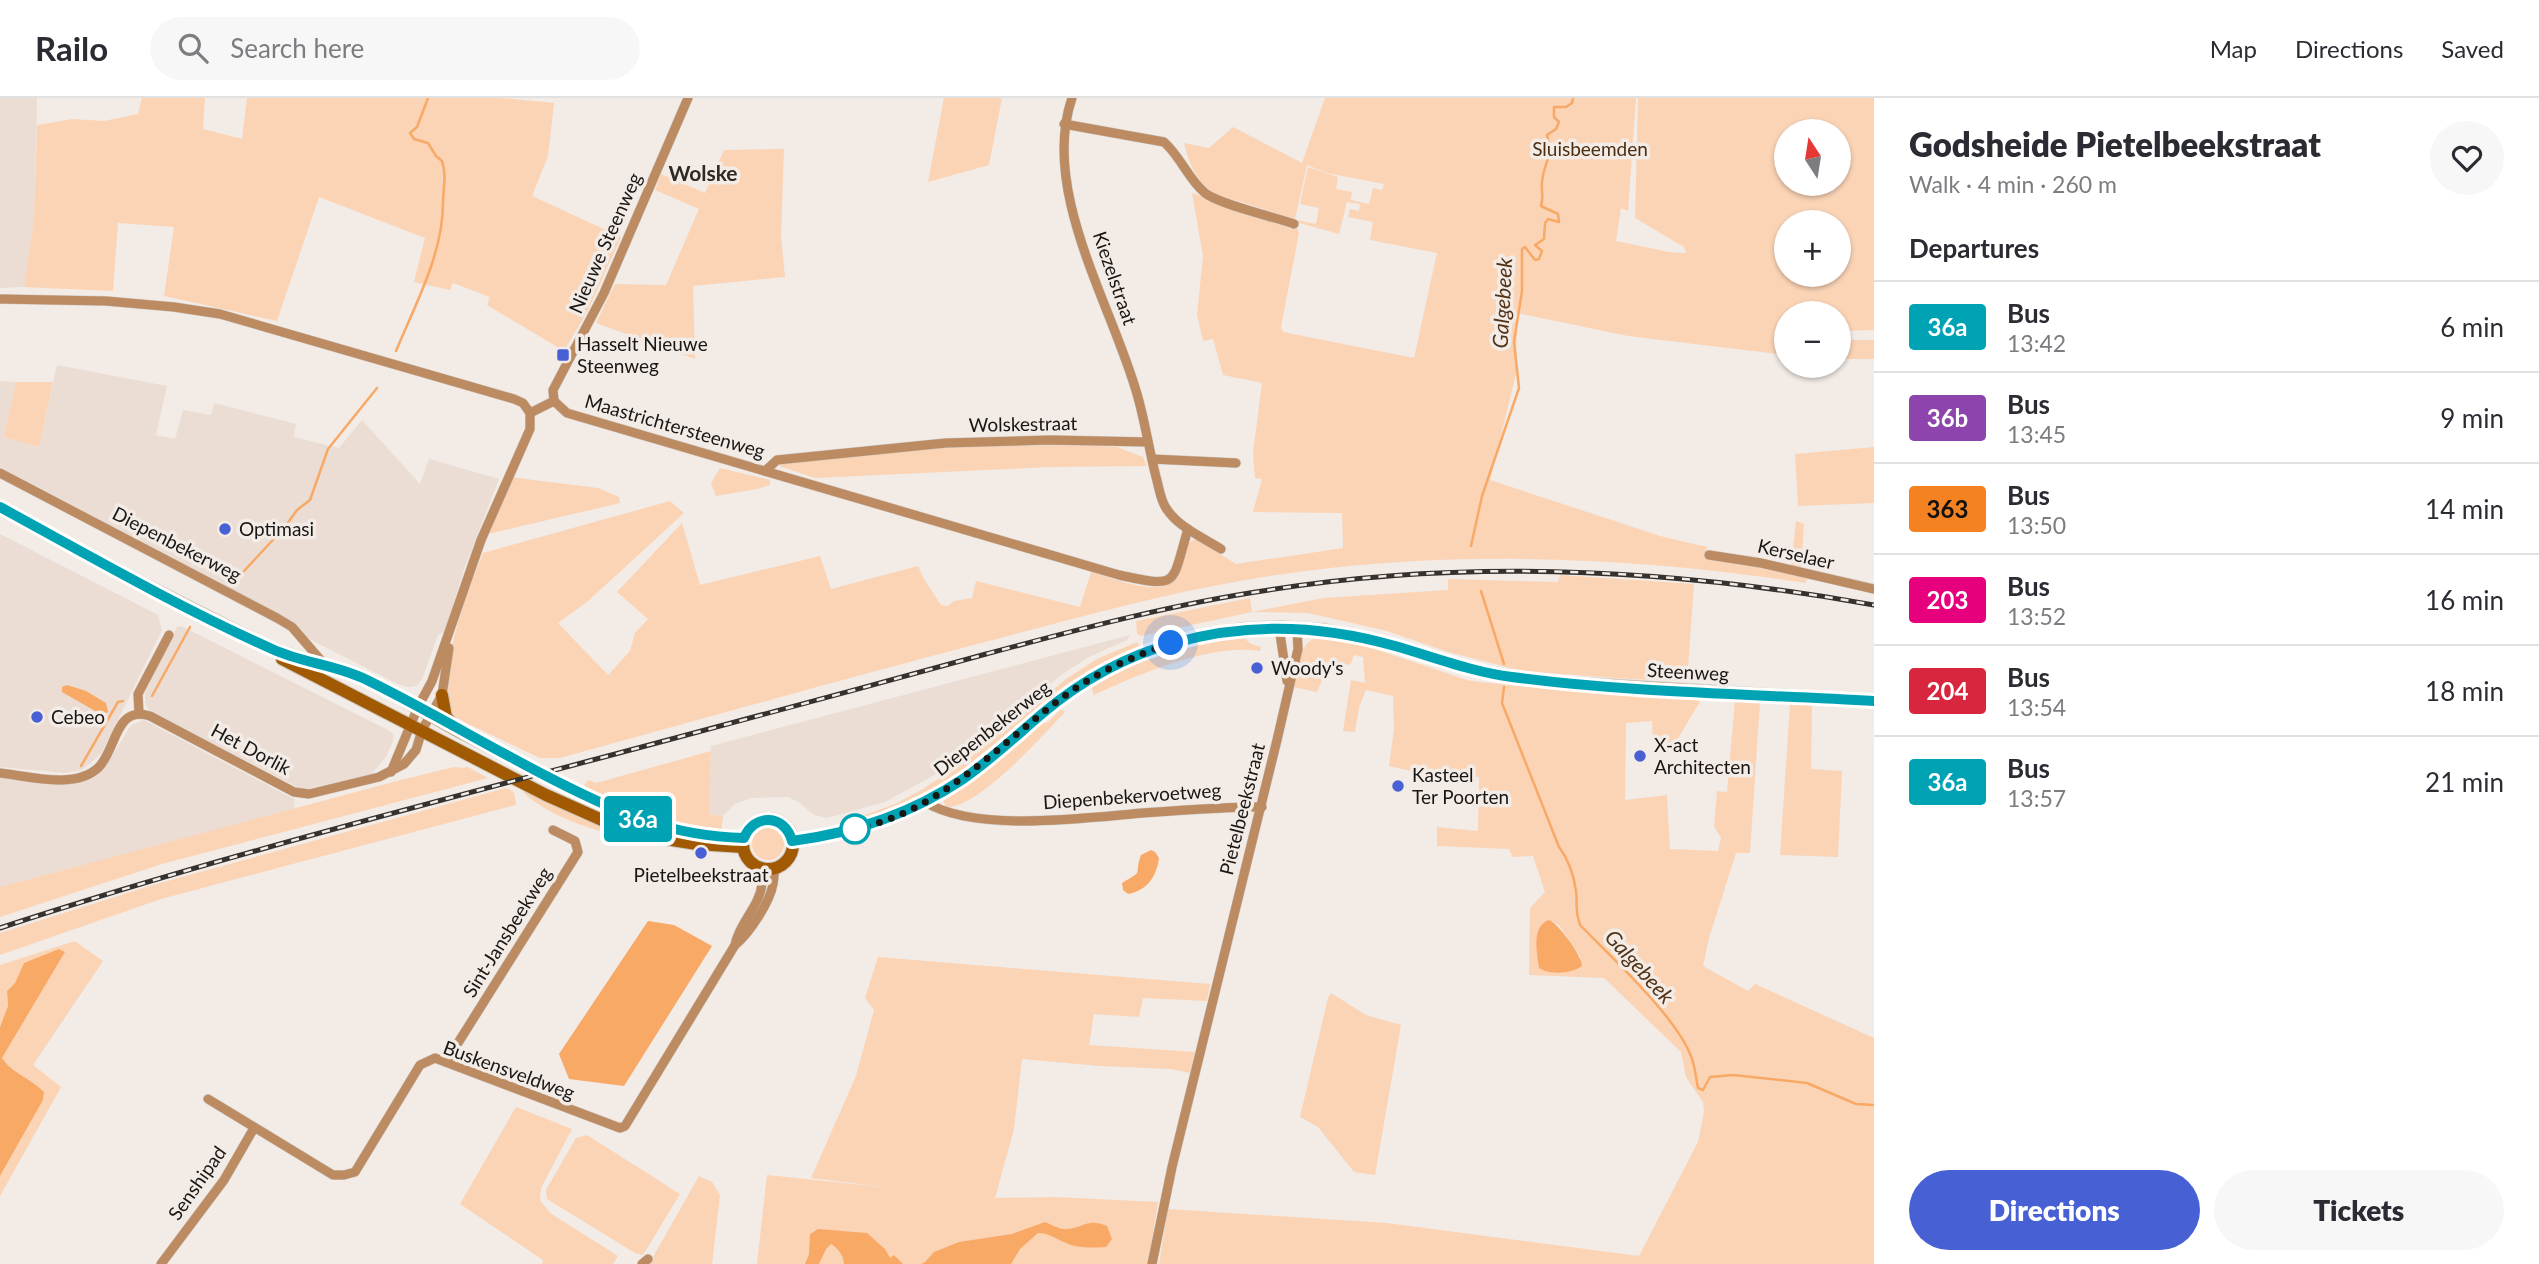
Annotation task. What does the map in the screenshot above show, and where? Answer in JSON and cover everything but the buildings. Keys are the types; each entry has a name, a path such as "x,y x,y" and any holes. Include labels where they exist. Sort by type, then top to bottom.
{"main road":[{"path":"0,507 106,565 272,649 364,678 418,706 458,731 617,812 687,833 744,843"},
{"name":"Diepenbekerweg","path":"792,841 855,830 925,802 965,778 1070,692 1114,666 1198,636 1241,629 1279,627 1325,630 1392,645 1500,676"},
{"path":"272,649 281,658 546,795 602,820 659,838 698,844 744,843"},
{"name":"Steenweg","path":"1500,676 1630,688 1874,701"},
{"path":"442,695 446,717 458,731"},
{"path":"768,819 782,824 792,841 788,858 775,867 759,867 747,857 744,843 754,823 768,819"}],"street":[{"name":"Nieuwe Steenweg","path":"554,401 553,390 604,293 688,98"},
{"name":"Kiezelstraat","path":"1072,98 1065,124 1064,166 1074,214 1085,252 1137,394 1147,442"},
{"path":"1065,124 1164,142 1175,152 1196,183 1211,197 1294,224"},
{"path":"0,299 106,301 220,314 523,403 530,413 530,429 481,540 432,681 418,706"},
{"path":"530,413 554,401"},
{"name":"Maastrichtersteenweg","path":"554,401 567,412 1106,571 1160,584 1174,575 1188,529"},
{"name":"Wolskestraat","path":"765,471 777,460 946,443 1051,440 1147,442"},
{"path":"1147,442 1166,509 1188,529 1221,549"},
{"path":"1152,460 1236,463"},
{"name":"Diepenbekerweg","path":"0,473 277,618 292,627 325,665"},
{"name":"Kerselaer","path":"1709,555 1761,563 1874,589"},
{"name":"Pietelbeekstraat","path":"1279,627 1287,690"},
{"name":"Pietelbeekstraat","path":"1152,1264 1172,1167 1262,807 1298,649 1297,628"},
{"path":"430,715 442,695 451,630"},
{"path":"0,773 67,779 88,775 101,766 123,723 129,716 138,713 138,695 169,635"},
{"name":"Het Dorlik","path":"138,713 150,716 295,792 309,794 391,772 404,764 412,756 418,706"},
{"name":"Het Dorlik","path":"391,772 416,727 430,715"},
{"name":"Diepenbekervoetweg","path":"925,802 938,811 953,814 1024,820 1080,820 1208,808 1262,807"},
{"name":"Sint-Jansbeekweg","path":"446,1062 578,852 575,841 553,830"},
{"name":"Buskensveldweg","path":"735,945 737,931 759,894 762,884 759,867"},
{"name":"Buskensveldweg","path":"208,1099 333,1174 344,1175 355,1172 420,1065 436,1058 620,1128 625,1126 735,945 745,937 764,905 774,886 775,867"},
{"name":"Senshipad","path":"164,1260 224,1180 254,1128"}],"shaded area":[{"path":"0,98 37,98 34,217 24,287 0,288"},
{"path":"57,365 167,386 156,435 175,439 183,410 211,415 214,403 296,424 294,437 339,448 362,420 420,484 429,459 499,479 463,572 445,631 438,635 422,679 416,686 398,684 307,638 227,586 0,467 0,381 16,382 4,437 39,447"},
{"path":"0,534 158,615 162,630 101,754 82,770 65,773 0,767"},
{"path":"181,626 390,731 394,736 386,757 371,774 303,790 149,710 145,703 145,692 177,627"},
{"path":"1130,635 1127,640 1091,656 1062,674 947,768 885,802 827,818 814,815 788,797 751,798 735,804 723,816 709,814 711,746"},
{"path":"67,685 86,691 106,703 108,712 102,715 62,692 62,687"},
{"path":"144,720 294,799 295,809 0,887 0,778 58,784 86,781 97,776 108,763 131,725"},
{"path":"1151,850 1159,858 1153,877 1145,886 1128,894 1123,890 1122,883 1138,872 1141,855"},
{"path":"1549,920 1569,941 1582,966 1560,973 1539,968 1537,934 1543,923"},
{"path":"648,921 674,925 712,946 624,1086 569,1079 559,1054"},
{"path":"59,949 65,952 2,1058 11,1068 44,1092 43,1100 0,1176 0,1027 8,1006 7,991 15,983 24,963"},
{"path":"1045,1222 1065,1229 1091,1223 1101,1224 1107,1226 1112,1239 1106,1247 1084,1247 1038,1233 1020,1249 1011,1264 921,1264 934,1252 959,1242 1012,1234"},
{"path":"818,1229 867,1233 885,1249 890,1258 894,1255 903,1264 844,1264 840,1252 831,1244 819,1264 805,1264 809,1254 810,1234"}],"green space":[{"path":"142,98 205,98 203,129 242,139 247,98 502,98 554,103 548,156 532,196 621,237 588,310 564,351 487,305 490,297 453,283 450,290 414,282 425,238 319,197 277,321 164,296 174,227 118,223 113,291 24,287 34,217 37,125 73,119 104,121 138,114"},
{"path":"944,98 1002,98 989,165 928,182"},
{"name":"Sluisbeemden","path":"1325,98 1636,98 1628,211 1621,208 1616,241 1686,253 1684,247 1635,218 1638,98 1874,98 1874,330 1851,331 1851,301 1774,301 1774,353 1628,336 1517,313 1516,374 1490,480 1660,536 1707,547 1706,557 1749,563 1807,577 1806,583 1667,566 1597,561 1526,559 1386,563 1246,580 1148,600 879,670 560,758 540,758 464,722 449,712 447,692 451,651 462,610 483,553 670,501 684,513 587,602 558,623 608,675 630,651 635,633 648,619 617,592 682,523 700,585 820,556 831,589 918,566 941,605 948,606 954,601 972,598 976,581 1080,607 1091,572 1134,585 1158,587 1175,579 1188,543 1196,539 1236,564 1343,548 1342,513 1253,512 1262,479 1255,478 1253,453 1262,383 1223,375 1213,339 1203,341 1197,315 1203,256 1192,193 1292,229 1297,228 1299,233 1281,327 1283,332 1414,358 1437,253 1370,240 1373,222 1348,217 1350,209 1359,211 1360,204 1347,202 1339,234 1296,222 1316,224 1319,208 1300,204 1308,167 1338,177 1336,189 1352,192 1351,200 1369,204 1373,188 1382,190 1384,184 1327,173 1307,165 1295,219 1215,194 1194,172 1184,143 1209,148 1233,127 1302,163"},
{"path":"784,149 781,236 785,277 693,286 695,359 596,323 615,284 666,285 699,209 655,190 661,174 705,193 724,150"},
{"path":"1851,340 1874,340 1874,359 1851,359"},
{"path":"16,382 53,382 39,447 4,437"},
{"path":"946,447 1117,447 1143,457 1147,466 1051,467 815,478 779,466 780,463 792,461"},
{"path":"1874,447 1874,503 1798,506 1795,454"},
{"path":"720,468 770,480 770,485 716,496 711,483"},
{"path":"510,477 598,488 619,497 620,503 488,534"},
{"path":"1796,521 1804,524 1801,569 1791,567"},
{"path":"1560,575 1694,584 1687,681 1522,671 1448,652 1387,631 1308,613 1252,612 1323,598 1448,590 1448,579 1558,582"},
{"path":"1250,598 1252,612 1140,636 1137,633 1136,621"},
{"path":"1244,638 1261,647 1260,651 1241,650 1198,656 1153,670 1094,695 1091,686 1147,660 1184,649"},
{"path":"1313,639 1335,639 1363,645 1470,681 1702,698 1676,742 1653,742 1652,721 1626,723 1625,800 1667,795 1670,849 1718,851 1721,838 1714,826 1717,791 1727,792 1735,700 1760,702 1750,853 1736,853 1703,966 1748,991 1755,984 1874,1038 1874,1264 1159,1264 1168,1209 1387,1223 1639,1256 1698,1142 1704,1112 1703,1102 1686,1077 1681,1052 1604,978 1529,975 1530,908 1545,892 1533,856 1513,857 1509,849 1437,846 1437,827 1478,831 1479,777 1427,775 1389,766 1394,729 1393,696 1366,690 1359,707 1355,732 1343,731 1351,680 1365,683 1363,657 1354,655 1350,665 1330,661 1317,692 1293,687 1299,660","holes":["1549,920 1559,925 1581,958 1539,968 1537,947"]},
{"path":"1137,642 1140,646 1101,665 1057,694 944,784 911,803 867,820 865,815 895,804 923,789 967,760 1066,679 1097,659"},
{"path":"1790,704 1812,705 1811,769 1842,771 1838,857 1780,855"},
{"path":"1061,709 1065,712 992,784 959,804 946,807 943,800 988,768 1038,725 1048,722"},
{"path":"711,751 709,814 723,816 721,832 666,821 582,789 588,780 596,783"},
{"path":"466,766 488,778 162,864 0,917 0,887 397,781"},
{"path":"506,788 514,792 516,805 161,899 0,955 0,933 153,885"},
{"path":"532,791 658,842 661,846 570,821 552,813 523,792"},
{"path":"768,828 779,833 784,844 779,855 768,860 757,855 752,844 757,833"},
{"path":"72,942 103,961 33,1065 61,1087 0,1196 0,1176 43,1100 44,1092 2,1058 65,952 24,963 15,983 7,991 8,1006 0,1027 0,965"},
{"path":"878,957 1210,984 1207,1001 1143,998 1139,1017 1094,1014 1089,1045 1195,1052 1190,1073 1171,1069 1022,1059 1014,1129 995,1198 1056,1197 1158,1202 1148,1264 757,1264 767,1175 892,1188 811,1178 856,1076 874,1010 865,998"},
{"path":"1331,993 1366,1015 1401,1025 1375,1175 1354,1172 1318,1127 1300,1117"},
{"path":"516,1107 572,1129 541,1188 540,1200 550,1213 618,1256 613,1264 542,1264 543,1260 460,1204"},
{"path":"587,1135 680,1194 643,1255 635,1253 547,1199 546,1190 576,1138"},
{"path":"699,1176 712,1182 720,1195 712,1264 649,1264"}],"waterway":[{"path":"396,351 427,279 442,222 445,177 442,161 428,143 414,139 410,133 417,127 428,98"},
{"name":"Galgebeek","path":"1471,546 1482,496 1519,388 1514,342 1522,291 1522,249 1525,247 1535,260 1539,259 1542,251 1535,245 1544,239 1545,223 1548,219 1559,222 1558,214 1541,206 1543,175 1549,150 1547,135 1556,129 1559,122 1554,117 1554,107 1566,107 1572,103 1573,98"},
{"path":"230,586 284,528 297,510 310,500 328,449 377,388"},
{"name":"Galgebeek","path":"1481,591 1504,664"},
{"path":"152,696 190,627"},
{"name":"Galgebeek","path":"1504,687 1502,703 1572,874 1580,925 1642,988 1671,1023 1691,1056 1698,1088 1703,1090 1710,1077 1733,1075 1807,1083 1856,1104 1874,1105"},
{"path":"81,766 118,702 123,701"}],"railway":[{"path":"0,928 168,876 423,805 1056,635 1233,596 1345,580 1420,574 1572,572 1723,583 1874,605"}],"bus line":[{"name":"36a","path":"0,507 106,565 272,649 364,678 418,706 458,731 617,812 661,827 725,837 744,838 750,826 763,820 773,819 782,824 792,841 834,835 889,818 925,802 965,778 1070,692 1114,666 1171,643 1241,629 1279,627 1325,630 1392,645 1500,676 1630,688 1874,701"}],"place":[{"name":"Hasselt Nieuwe Steenweg","path":"563,355"},
{"name":"Optimasi","path":"225,529"},
{"name":"Woody's","path":"1257,668"},
{"name":"Cebeo","path":"37,717"},
{"name":"X-act Architecten","path":"1640,756"},
{"name":"Kasteel Ter Poorten","path":"1398,786"},
{"name":"Pietelbeekstraat","path":"701,853"}],"district":[{"name":"Wolske","path":"703,174"}],"route":[{"path":"855,829 900,813 943,792 965,778 1070,692 1114,666 1171,643"}]}
